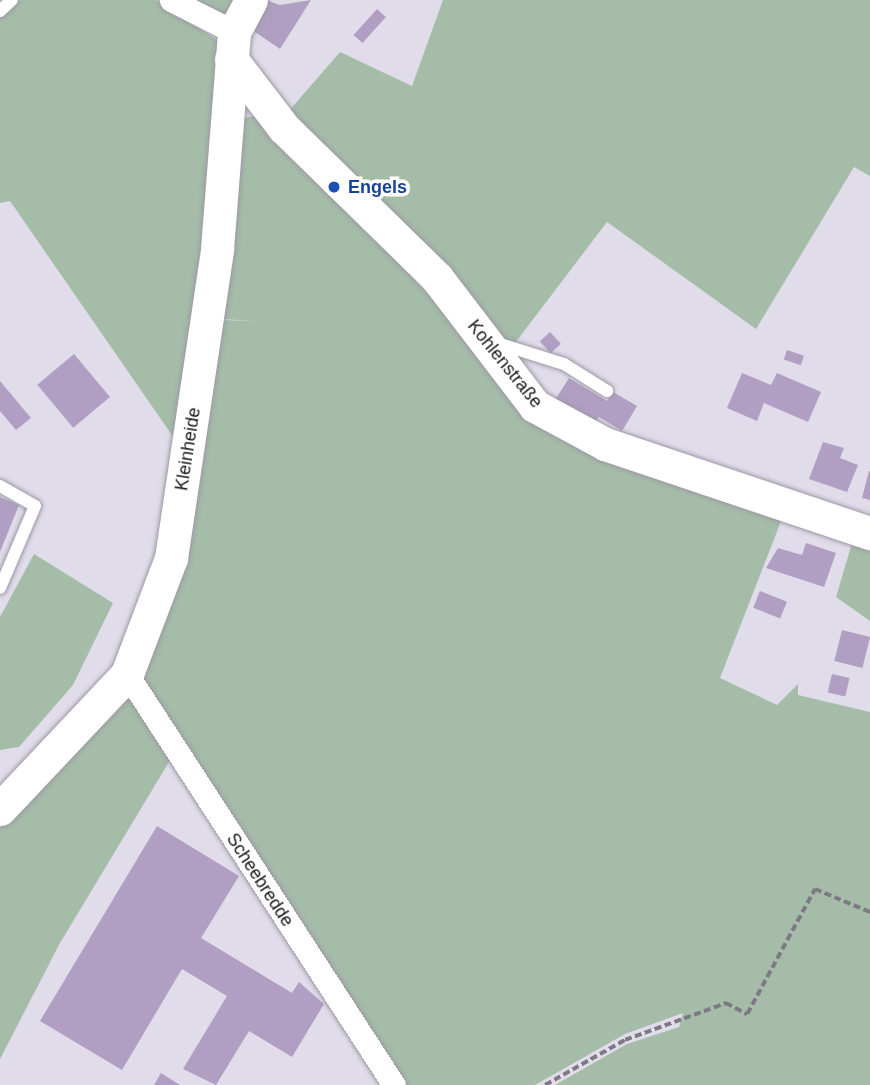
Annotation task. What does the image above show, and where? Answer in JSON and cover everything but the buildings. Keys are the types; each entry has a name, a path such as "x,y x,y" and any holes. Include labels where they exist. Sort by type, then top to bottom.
{"street":[{"path":"172,0 232,45 251,0"},
{"name":"Kohlenstraße","path":"232,45 284,128 418,258 535,406 577,433 870,533"},
{"name":"Kleinheide","path":"0,808 127,674 171,558 217,248 232,45"},
{"name":"Scheebredde","path":"127,674 394,1085"}],"lane":[{"path":"0,11 12,0"},
{"path":"483,339 564,364 607,391"},
{"path":"0,486 35,506 0,589"}],"path":[{"path":"545,1085 625,1040 726,1003 747,1014 816,889 870,912"}],"green space":[{"path":"17,0 156,0 223,44 206,251 176,441 10,201 0,203 0,17"},
{"path":"193,0 237,0 225,16"},
{"path":"443,0 870,0 870,176 854,167 756,329 607,222 515,343 494,336 287,113 340,52 412,86"},
{"path":"259,116 440,307 516,402 783,516 720,678 777,705 798,684 798,695 870,712 870,1085 555,1085 627,1044 679,1027 683,1013 625,1034 535,1085 400,1085 133,673 220,320 258,321 221,319 242,118"},
{"path":"852,543 870,546 870,621 836,597"},
{"path":"34,554 113,603 73,685 19,747 0,750 0,617"},
{"path":"126,688 172,757 60,943 0,1059 0,826"}],"place":[{"name":"Engels","path":"334,187"}]}
